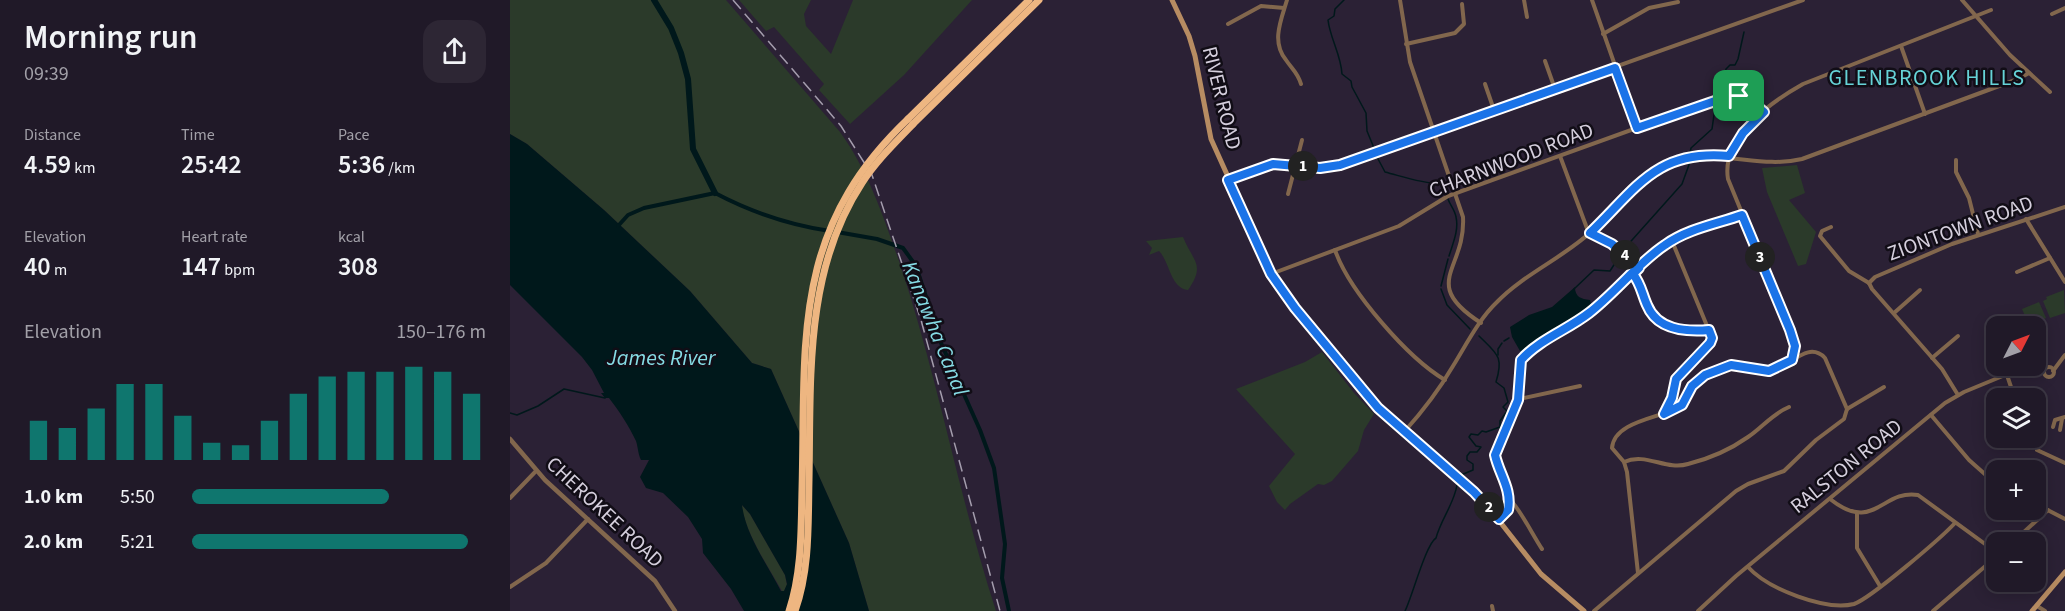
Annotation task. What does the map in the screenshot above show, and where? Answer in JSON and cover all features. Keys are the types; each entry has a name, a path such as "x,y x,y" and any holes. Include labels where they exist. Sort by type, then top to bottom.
{"highway":[{"path":"795,611 802,586 806,555 814,327 822,274 833,237 854,196 876,164 911,122 1029,0"},
{"path":"789,611 799,566 806,332 814,275 828,231 848,192 872,157 1039,0"}],"main road":[{"path":"1173,2 1181,0"},
{"name":"RIVER ROAD","path":"1173,2 1189,36 1195,56 1208,131 1271,274 1295,308 1357,385 1404,432 1474,492 1499,519 1540,574 1584,611"},
{"path":"2032,611 2065,572"}],"street":[{"path":"1287,0 1278,32 1278,46 1296,71 1301,84"},
{"path":"1400,0 1410,62 1456,193 1462,217 1463,231 1449,287 1451,298 1458,306 1481,322"},
{"path":"1524,0 1527,17"},
{"path":"1592,0 1637,128"},
{"path":"1228,180 1269,165 1334,167 1803,0"},
{"path":"1962,0 2029,73 2050,92"},
{"path":"1603,34 1649,8 1678,2"},
{"path":"1406,44 1458,32 1464,24 1462,4"},
{"path":"1228,24 1261,6 1284,8"},
{"path":"2052,14 2065,8"},
{"path":"1792,360 1795,346 1790,330 1728,179 1729,156 1743,133 1764,112 1803,84 1991,10"},
{"path":"1901,46 1925,114"},
{"path":"1545,61 1555,89"},
{"path":"1404,432 1429,404 1492,306 1590,233 1630,190 1650,173 1683,160 1729,156 1760,162 1793,161 1925,114 2029,73"},
{"path":"1485,84 1494,110"},
{"name":"CHARNWOOD ROAD","path":"1271,274 1399,226 1436,202 1456,193 1706,104 1736,96 1748,99 1764,112"},
{"path":"1288,194 1302,140"},
{"path":"1560,156 1584,224 1590,233 1612,244 1639,268"},
{"path":"1956,160 1956,172 1969,198 1978,234"},
{"name":"ZIONTOWN ROAD","path":"1869,283 1875,277 1978,234 2065,207"},
{"path":"1499,519 1508,510 1509,499 1506,482 1495,455 1518,399 1519,364 1523,357 1551,335 1588,314 1672,241 1742,215"},
{"path":"2025,219 2065,282"},
{"path":"1831,226 1821,232 1820,236 1849,271 1869,283 1932,358 1958,395"},
{"path":"1664,414 1672,398 1676,379 1712,338 1672,241"},
{"path":"1335,250 1348,279 1378,316 1419,361 1445,380"},
{"path":"2017,272 2050,258"},
{"path":"1633,274 1640,284 1650,312 1660,324 1671,328 1709,330"},
{"path":"1894,313 1920,290"},
{"path":"1932,358 1958,336"},
{"path":"1594,611 1736,491 1748,484 1784,471 1816,440 1844,419 1847,409 1824,356 1809,352 1769,371 1731,365 1705,375 1692,386 1682,405 1664,414 1636,423 1616,439 1612,448 1624,462 1631,501 1638,573"},
{"path":"2053,371 2065,355"},
{"name":"RALSTON ROAD","path":"1698,611 1748,567 1958,395 2005,376"},
{"path":"1518,399 1580,386"},
{"path":"1847,409 1884,387"},
{"path":"1624,462 1640,458 1673,465 1689,464 1742,441 1772,416 1789,407"},
{"path":"1931,416 1975,467 1986,476"},
{"path":"2052,427 2055,420 2064,418"},
{"path":"2060,430 2064,418"},
{"name":"CHEROKEE ROAD","path":"510,440 536,471 656,581 675,611"},
{"path":"2037,450 2065,463"},
{"path":"510,498 536,471"},
{"path":"1830,499 1848,511 1857,513 1876,509 1905,495 1916,494 1986,547"},
{"path":"1509,499 1515,503 1528,529 1542,549"},
{"path":"2025,532 2048,510 2065,519"},
{"path":"1857,513 1857,549 1880,586"},
{"path":"510,587 546,563 588,519"},
{"path":"1748,567 1769,583 1793,596 1835,605 1856,603 1880,586 1955,523"},
{"path":"1933,611 1986,564"},
{"path":"2037,606 2045,611"}],"shaded area":[{"path":"510,0 726,0 840,132 868,179 900,264 926,350 971,525 996,611 869,611 849,543 771,369 752,363 690,291 604,210 527,144 510,134"},
{"path":"739,0 811,0 804,14 806,26 831,54 853,0 972,0 904,75 850,124 819,90 824,84 774,27 766,31"},
{"path":"1797,165 1805,193 1789,200 1816,232 1806,264 1798,266 1767,192 1762,168"},
{"path":"1183,237 1197,268 1188,290 1177,285 1159,251 1149,255 1152,248 1146,241"},
{"path":"2064,290 2065,313 2050,318 2043,301 2047,299 2046,297"},
{"path":"2039,302 2045,316 2025,316 2022,309"},
{"path":"1322,352 1354,393 1374,414 1364,430 1358,451 1332,481 1324,485 1318,484 1285,510 1277,502 1269,486 1295,454 1236,389 1305,362"},
{"path":"741,504 750,514 785,575 787,585 784,591 752,538"}],"water":[{"name":"James River","path":"510,134 527,144 604,210 690,291 752,363 771,369 849,543 869,611 744,611 731,589 703,553 702,539 688,517 663,493 646,488 640,477 649,460 641,460 636,441 620,413 609,398 605,398 601,393 604,393 592,370 582,357 510,285","holes":["742,505 750,514 785,575 787,584 784,591 781,591 752,539"]},
{"path":"1575,287 1577,295 1590,300 1592,306 1520,351 1512,337 1510,327 1529,315 1552,307"}],"waterway":[{"path":"654,0 671,28 681,53 688,79 693,149 715,193"},
{"path":"1344,0 1335,9 1334,16 1328,20 1329,27 1340,60 1342,74 1351,81 1366,113 1367,131 1374,148"},
{"path":"1715,95 1723,85 1726,69 1730,65 1735,65 1738,59 1744,32"},
{"path":"1690,153 1691,148 1712,129 1715,108"},
{"path":"1377,157 1385,172 1440,184 1447,193"},
{"path":"1624,249 1682,184 1690,162"},
{"name":"Kanawha Canal","path":"618,226 628,215 644,208 715,193 771,217 830,231"},
{"path":"1448,199 1457,222 1449,256"},
{"name":"Kanawha Canal","path":"837,232 877,239 903,248 916,266 941,343 980,430 994,468 1005,544 1002,578 1009,611"},
{"path":"1574,289 1594,270 1610,271 1619,257"},
{"path":"1441,286 1448,259"},
{"path":"1441,289 1447,305 1470,329"},
{"path":"1461,475 1473,470 1473,464 1467,460 1467,456 1470,452 1477,452 1481,447 1476,446 1469,437 1471,434 1478,435 1482,431 1486,432 1500,427 1500,421 1507,411 1503,407 1508,402 1504,388 1496,382 1499,361 1479,336"},
{"path":"1504,341 1509,338"},
{"path":"1498,355 1498,349 1502,343"},
{"path":"510,413 517,415 538,406 564,389 605,398"},
{"path":"1405,611 1428,550 1436,538 1457,485"}],"railway":[{"path":"733,0 841,126 872,175 921,320 1000,611"}],"district":[{"name":"GLENBROOK HILLS","path":"1927,77"}],"route":[{"path":"1739,96 1715,101 1637,128 1615,68 1340,165 1311,168 1273,164 1228,180 1257,245 1282,292 1378,408 1474,492 1499,519 1507,512 1509,499 1506,482 1495,455 1518,400 1521,360 1551,335 1588,314 1628,278 1636,272 1666,244 1742,215 1790,330 1795,355 1786,365 1769,371 1757,371 1731,365 1705,375 1692,386 1682,405 1664,414 1674,393 1676,379 1710,343 1712,338 1709,330 1671,328 1660,324 1650,312 1640,284 1637,279 1633,274 1639,268 1612,244 1590,233 1630,190 1650,173 1683,160 1729,156 1743,133 1764,112 1753,102 1739,96"}]}
